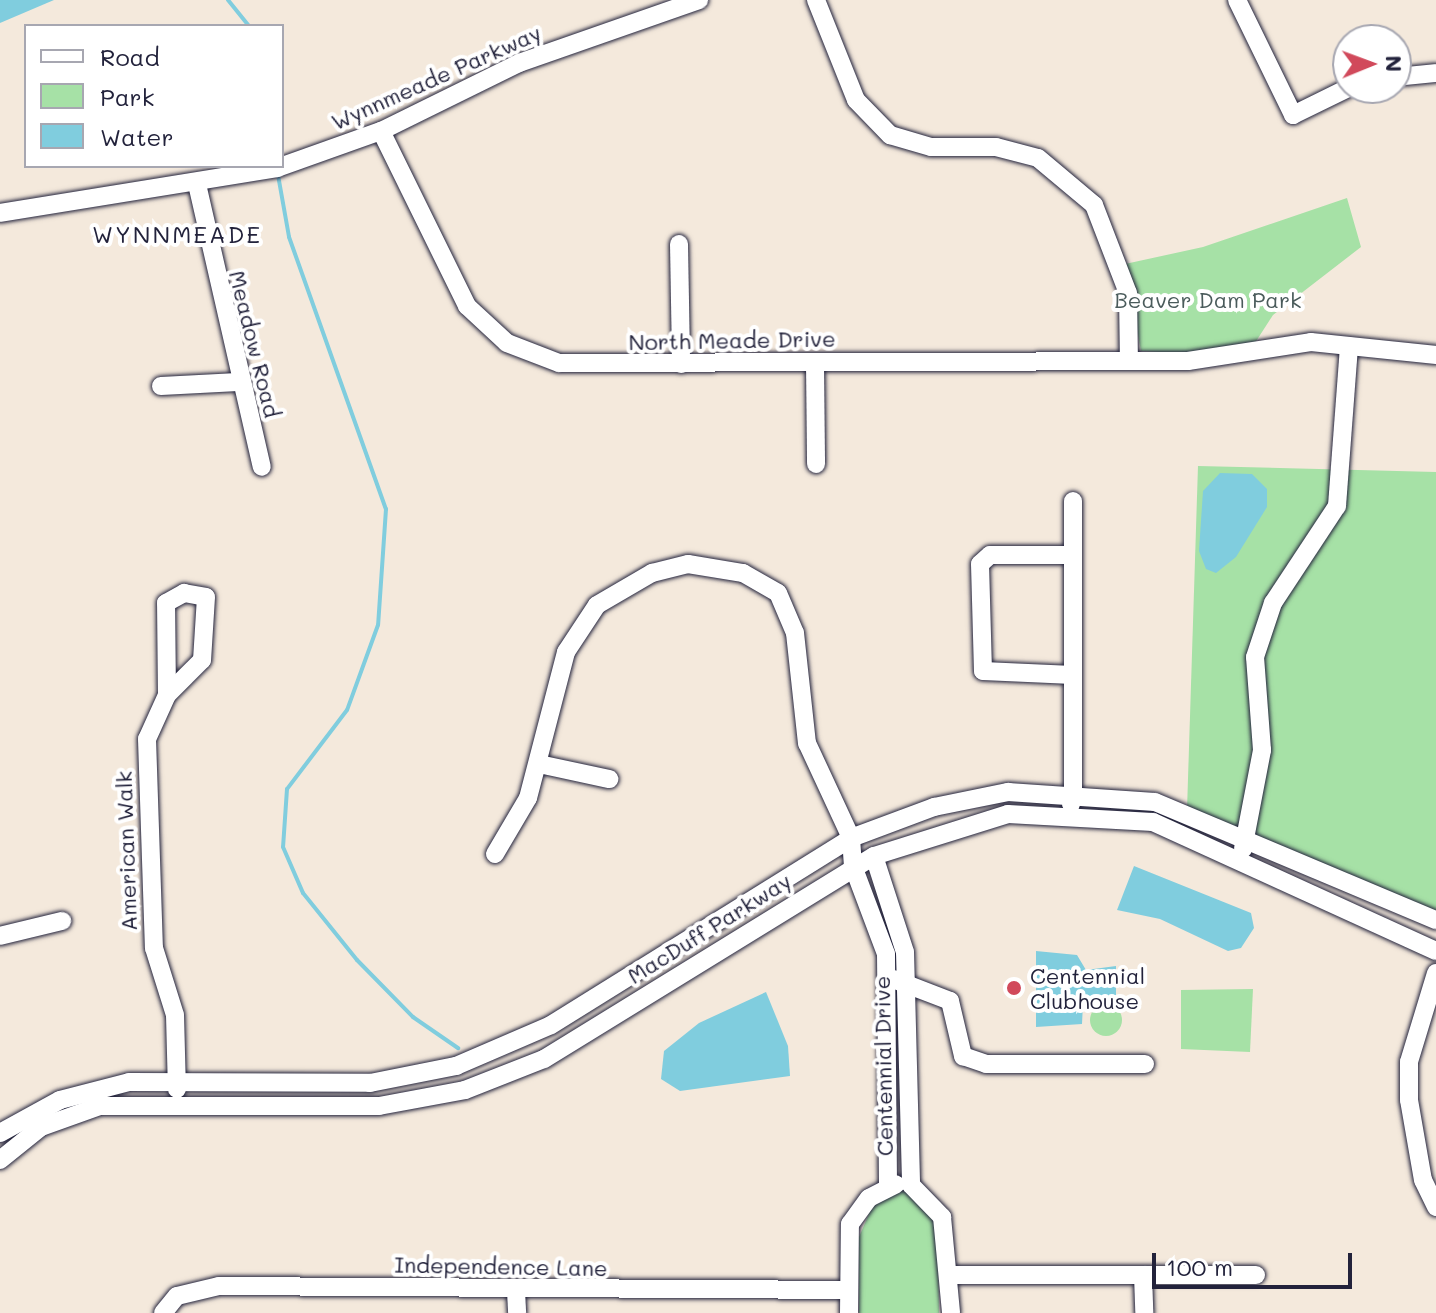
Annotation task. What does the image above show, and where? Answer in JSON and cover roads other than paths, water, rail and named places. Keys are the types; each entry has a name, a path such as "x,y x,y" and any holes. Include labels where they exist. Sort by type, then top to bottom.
{"street":[{"name":"Wynnmeade Parkway","path":"284,166 381,131 507,68 699,0"},
{"path":"816,0 851,90 890,135 931,147 996,147 1038,158 1094,205 1128,293 1129,361"},
{"path":"1237,0 1293,115 1332,96"},
{"path":"1412,75 1436,73"},
{"name":"North Meade Drive","path":"381,131 467,306 489,329 559,363 1129,361 1212,358 1282,345 1349,346 1436,355"},
{"name":"Wynnmeade Parkway","path":"0,213 75,196 197,184 277,168"},
{"name":"Meadow Road","path":"197,184 238,382 262,467"},
{"path":"679,244 681,364"},
{"path":"1242,858 1262,750 1255,657 1273,603 1337,506 1349,346"},
{"path":"815,363 816,464"},
{"path":"161,386 238,382"},
{"path":"1070,814 1073,791 1073,501"},
{"path":"1073,555 990,555 980,564 983,671 1073,675"},
{"path":"495,854 539,764 566,652 597,605 668,568 726,569 778,593 791,618 807,743 851,838 853,866"},
{"name":"American Walk","path":"167,695 166,603 184,593 206,597 202,660 167,695 147,739 152,921 175,1015 179,1080 176,1104"},
{"path":"539,764 609,779"},
{"name":"MacDuff Parkway","path":"0,1133 92,1089 179,1080 370,1083 456,1066 551,1025 851,838 974,797 1073,791 1155,802 1436,920"},
{"name":"MacDuff Parkway","path":"0,1160 68,1116 100,1106 379,1106 465,1090 544,1059 853,866 976,820 1070,814 1153,822 1242,858 1327,906 1436,951"},
{"path":"851,838 874,856"},
{"name":"Centennial Drive","path":"849,1313 850,1224 888,1185 896,915 874,856"},
{"name":"Centennial Drive","path":"853,866 879,921 895,980 911,1185 942,1217 951,1275 951,1313"},
{"path":"0,936 62,921"},
{"path":"1436,973 1409,1062 1409,1100 1423,1180 1436,1207"},
{"path":"895,980 950,1001 963,1056 986,1064 1145,1064"},
{"path":"888,1185 911,1185"},
{"path":"951,1275 1256,1275"},
{"path":"1143,1275 1144,1313"},
{"name":"Independence Lane","path":"163,1313 177,1296 219,1286 516,1291 849,1290"},
{"path":"516,1291 517,1313"}],"water":[{"path":"0,0 54,0 0,23"},
{"path":"1220,473 1252,474 1267,489 1267,507 1236,557 1216,573 1206,569 1199,551 1203,491"},
{"path":"1134,866 1251,913 1254,928 1241,948 1228,951 1160,919 1117,910"},
{"path":"1036,951 1077,955 1086,970 1116,966 1116,1002 1083,1004 1082,1024 1036,1027"},
{"path":"766,992 788,1046 790,1076 680,1091 661,1079 664,1051 699,1023"}],"waterway":[{"path":"228,0 247,24"},
{"path":"278,175 289,237 386,509 378,625 347,710 287,789 283,847 303,893 357,960 413,1017 458,1048"}],"place":[{"name":"Centennial Clubhouse","path":"1014,988"}],"district":[{"name":"WYNNMEADE","path":"177,234"}],"park label":[{"name":"Beaver Dam Park","path":"1208,300"}]}
